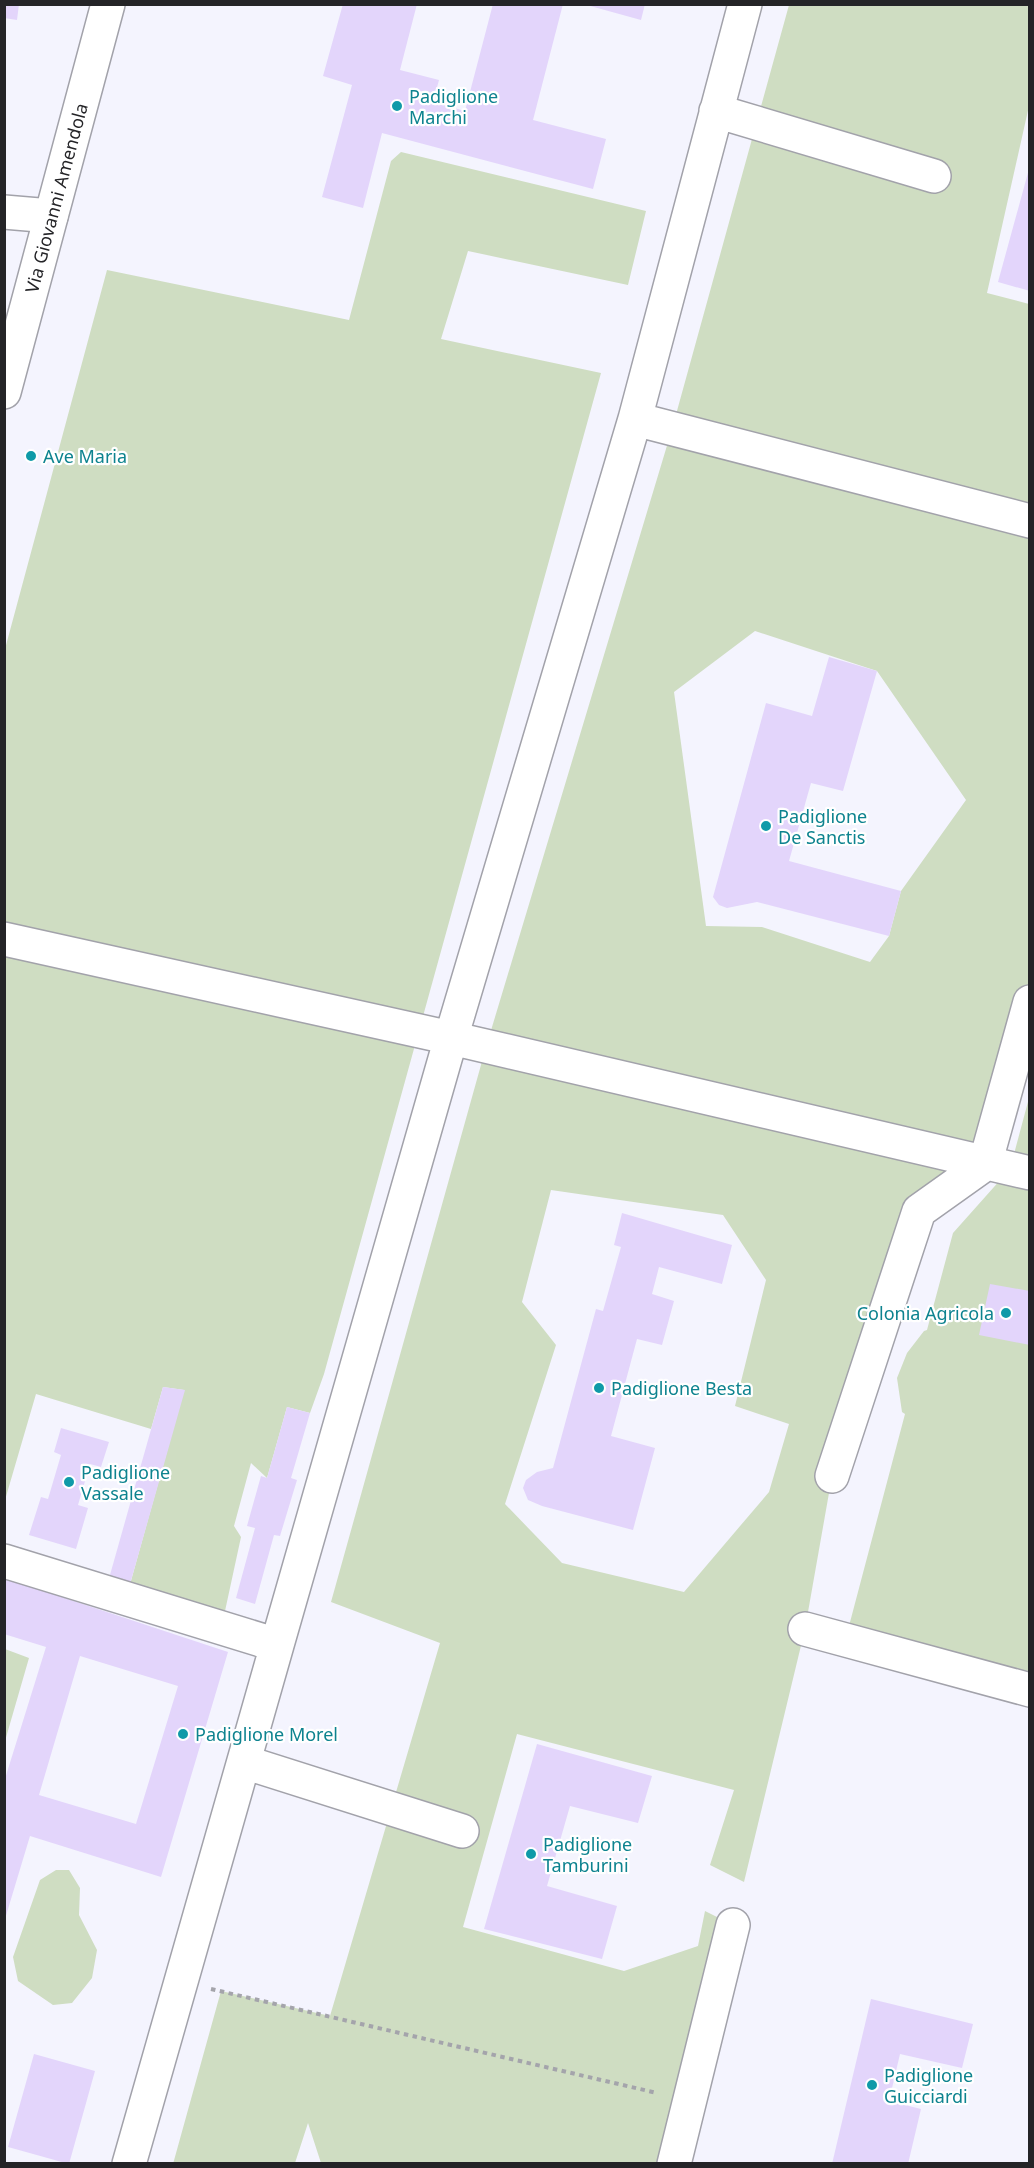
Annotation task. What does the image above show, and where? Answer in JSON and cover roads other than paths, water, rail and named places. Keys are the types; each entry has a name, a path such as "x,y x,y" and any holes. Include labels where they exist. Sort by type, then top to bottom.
{"street":[{"name":"Via Giovanni Amendola","path":"4,392 108,4"},
{"path":"129,2163 451,1038 634,419 745,4"},
{"path":"716,111 934,176"},
{"path":"4,212 51,216"},
{"path":"634,419 1029,520"},
{"path":"4,939 451,1038 1029,1173"},
{"path":"832,1476 919,1211 985,1164 1029,1002"},
{"path":"4,1562 278,1645"},
{"path":"806,1629 1029,1690"},
{"path":"244,1762 462,1831"},
{"path":"674,2163 733,1924"}],"place":[{"name":"Padiglione Marchi","path":"397,106"},
{"name":"Ave Maria","path":"31,456"},
{"name":"Padiglione De Sanctis","path":"766,826"},
{"name":"Colonia Agricola","path":"1006,1313"},
{"name":"Padiglione Besta","path":"599,1388"},
{"name":"Padiglione Vassale","path":"69,1482"},
{"name":"Padiglione Morel","path":"183,1734"},
{"name":"Padiglione Tamburini","path":"531,1854"},
{"name":"Padiglione Guicciardi","path":"872,2085"}]}
